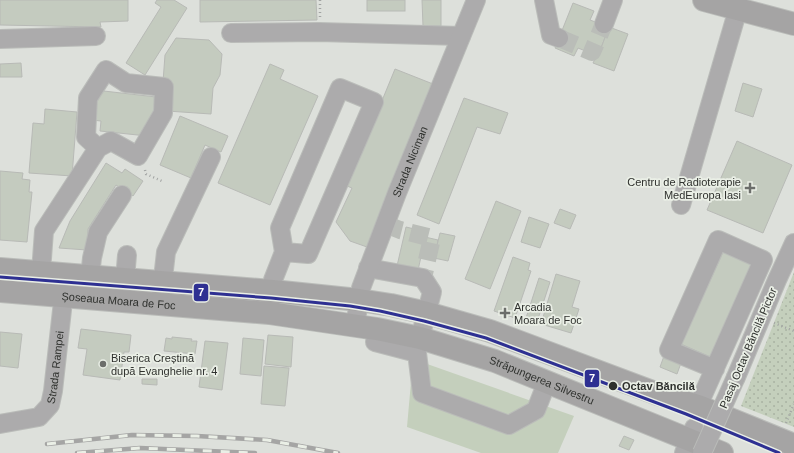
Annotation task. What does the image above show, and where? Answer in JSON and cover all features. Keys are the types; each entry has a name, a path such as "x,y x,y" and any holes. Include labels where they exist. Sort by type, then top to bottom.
{"main road":[{"path":"704,0 794,11"},
{"path":"746,5 794,24"},
{"name":"Șoseaua Moara de Foc","path":"0,269 272,291 359,300 391,305 427,313 490,331 658,394 698,406 794,445"},
{"name":"Șoseaua Moara de Foc","path":"0,291 269,313 355,326"},
{"name":"Străpungerea Silvestru","path":"355,326 420,338 495,361 706,446"}],"street":[{"name":"Strada Niciman","path":"355,326 361,288 368,268 476,0"},
{"path":"544,0 551,35 559,38"},
{"path":"604,24 613,0"},
{"path":"681,205 746,5"},
{"path":"231,33 320,32 461,36"},
{"path":"0,39 96,36"},
{"path":"41,272 44,231 98,148 111,142 138,156 163,113 164,87 126,84 106,70 88,98 86,137 98,148"},
{"path":"269,313 273,280 284,252 280,228 340,88 374,102 308,254 284,252"},
{"path":"160,304 166,252 211,157"},
{"path":"90,276 92,258 98,232 122,195"},
{"path":"698,406 715,369 763,260 718,240 669,350 715,369"},
{"name":"Pasaj Octav Băncilă Pictor","path":"706,446 794,243"},
{"path":"125,279 127,255"},
{"path":"368,268 423,278 432,292 420,338"},
{"name":"Strada Rampei","path":"0,424 39,417 50,405 53,391 66,274"},
{"path":"377,329 375,342 417,354 422,393 509,425 536,410 548,382"}],"path":[{"path":"138,156 146,174 164,182"},
{"path":"774,323 794,331"},
{"path":"786,423 794,404"}],"green space":[{"path":"794,272 794,427 741,406"},
{"path":"413,359 574,416 558,453 481,453 407,427"}],"building":[{"path":"0,0 128,0 128,21 100,22 101,27 0,25"},
{"path":"157,0 174,0 187,8 145,75 126,63 161,7 155,3"},
{"path":"200,0 316,0 317,20 200,22"},
{"path":"367,0 405,0 405,11 367,11"},
{"path":"422,0 441,0 441,26 423,26"},
{"path":"573,3 594,11 590,20 609,27 598,56 578,48 574,56 555,48"},
{"path":"609,27 628,34 614,71 593,63 597,55 598,56"},
{"path":"176,38 209,40 222,54 220,75 213,88 211,114 167,111 163,82 165,55"},
{"path":"21,63 22,77 0,77 0,64"},
{"path":"270,64 284,70 280,79 318,96 270,205 218,183"},
{"path":"395,69 433,84 367,247 350,241 336,222 352,188 347,186"},
{"path":"743,83 762,89 753,117 735,111"},
{"path":"95,90 156,97 152,131 147,136 100,131 101,121 92,120"},
{"path":"464,98 508,113 500,134 477,127 439,224 417,215"},
{"path":"45,109 77,112 72,176 29,173 33,123 44,124"},
{"path":"180,116 228,136 221,152 205,145 191,178 160,165"},
{"name":"Centru de Radioterapie MedEuropa Iasi","path":"737,141 792,165 763,233 707,210"},
{"path":"106,163 122,173 125,169 143,181 133,196 116,185 88,229 87,250 59,248 70,221"},
{"path":"0,171 23,173 22,179 30,180 29,192 32,192 27,242 0,240"},
{"path":"496,201 521,211 490,289 465,279"},
{"path":"560,209 576,215 570,229 554,223"},
{"path":"529,217 549,224 540,248 521,242"},
{"path":"406,227 427,232 425,237 438,240 435,255 422,252 415,284 394,279"},
{"path":"440,233 455,236 448,261 434,258"},
{"path":"724,250 752,263 710,357 681,344"},
{"path":"513,257 530,263 528,270 531,271 515,318 494,311"},
{"path":"556,274 580,281 572,307 579,309 571,333 541,324"},
{"path":"539,278 550,282 537,322 526,318"},
{"name":"Biserica Creștină după Evanghelie nr. 4","path":"81,329 131,335 129,352 124,352 120,380 83,375 87,349 78,348"},
{"path":"0,332 22,334 18,368 0,366"},
{"path":"268,335 293,337 291,367 265,364"},
{"path":"172,337 197,341 195,354 164,351 166,338 172,339"},
{"path":"243,338 264,340 261,376 240,374"},
{"path":"205,341 228,343 222,390 199,387"},
{"path":"664,356 681,363 677,374 660,367"},
{"path":"264,366 289,368 285,406 261,404"},
{"path":"142,379 157,379 157,385 142,384"},
{"path":"624,436 634,440 629,450 619,446"}],"tunnel":[{"path":"559,38 592,52 604,24"},
{"path":"385,224 400,230 432,238 423,278"}],"railway":[{"path":"47,444 132,435 197,436 267,440 338,453"},
{"path":"77,453 140,448 255,453"}],"transit line":[{"name":"7","path":"0,277 271,298 350,306 380,311 486,338 686,414 779,453"}],"place":[{"name":"Centru de Radioterapie MedEuropa Iasi","path":"750,188"},
{"name":"Arcadia Moara de Foc","path":"505,313"},
{"name":"Biserica Creștină după Evanghelie nr. 4","path":"103,364"},
{"name":"Octav Băncilă","path":"613,386"}]}
